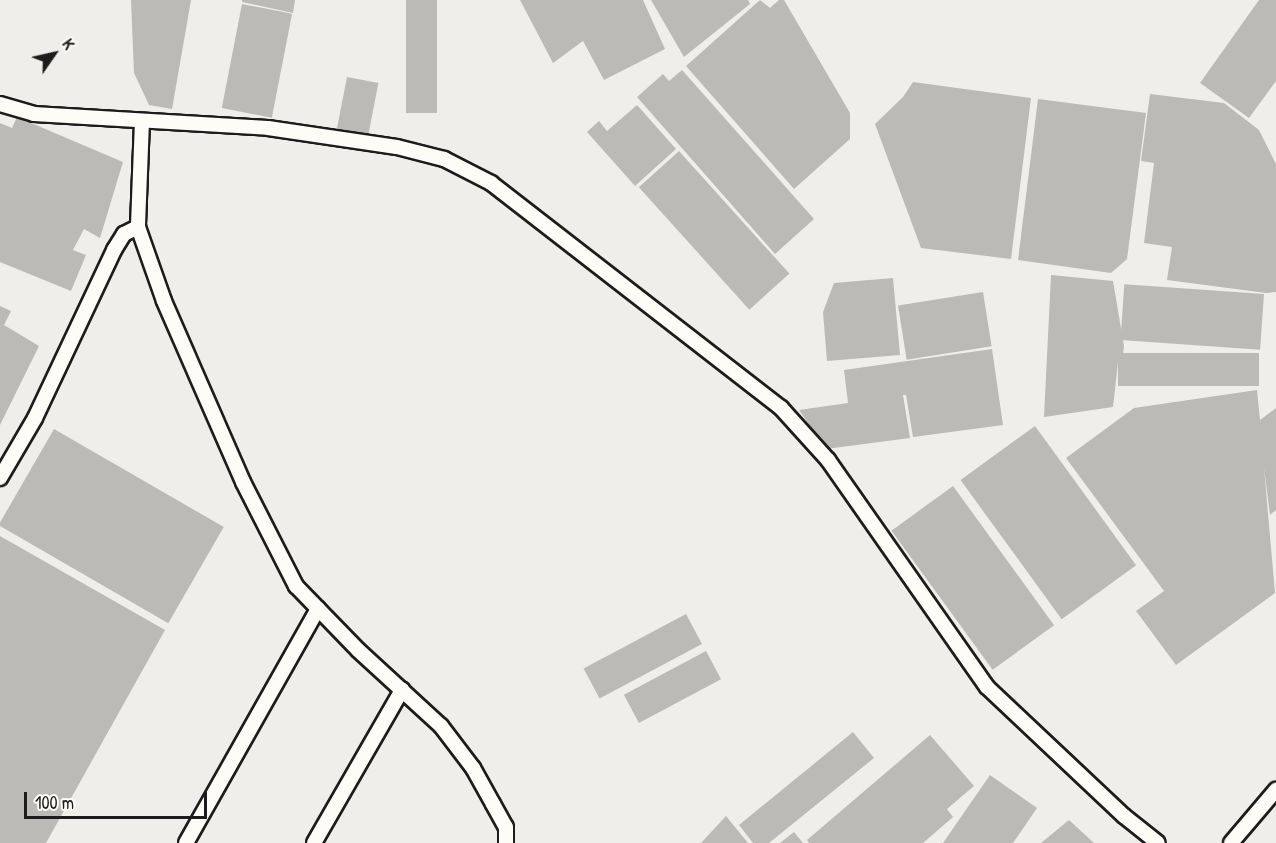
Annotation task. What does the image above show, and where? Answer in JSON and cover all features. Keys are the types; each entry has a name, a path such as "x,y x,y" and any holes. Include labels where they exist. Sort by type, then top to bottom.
{"street":[{"path":"0,104 34,114 268,128 397,147 444,159 491,183 781,408 828,460 987,687 1124,816 1158,843"},
{"path":"142,121 138,227 164,301 243,482 296,586 358,651 441,726 473,768 506,827 506,843"},
{"path":"0,478 34,418 114,250 124,234 138,227"},
{"path":"186,843 318,609"},
{"path":"314,843 402,690"},
{"path":"1231,843 1276,790"}],"building":[{"path":"131,0 191,0 172,109 149,105 134,73"},
{"path":"242,0 295,0 293,13 242,2"},
{"path":"406,0 437,0 437,113 406,113"},
{"path":"520,0 643,0 665,49 604,80 583,41 553,63"},
{"path":"651,0 748,0 750,4 684,57"},
{"path":"760,0 770,8 779,0 784,0 850,113 850,139 794,189 686,66"},
{"path":"1259,0 1276,0 1276,81 1249,118 1200,83"},
{"path":"242,4 292,14 272,118 222,108"},
{"path":"682,70 814,219 775,254 637,97 663,74 669,81"},
{"path":"347,77 378,83 368,136 337,130"},
{"path":"913,82 1031,98 1011,259 921,248 875,124 903,97"},
{"path":"1150,94 1224,103 1259,130 1276,164 1276,292 1266,293 1167,280 1172,247 1144,243 1154,163 1141,161"},
{"path":"1038,99 1146,113 1127,259 1111,273 1018,260"},
{"path":"637,105 676,149 635,186 587,132 599,121 607,131"},
{"path":"17,117 123,162 100,238 84,229 73,250 86,255 71,291 0,262 0,123 12,128"},
{"path":"679,151 789,274 749,310 639,187"},
{"path":"1051,275 1113,281 1124,346 1122,361 1118,362 1113,407 1044,417"},
{"path":"893,278 900,355 827,361 823,312 834,283"},
{"path":"1124,284 1264,294 1260,350 1120,340"},
{"path":"983,292 992,346 907,360 898,305"},
{"path":"0,306 11,311 4,325 39,346 0,425"},
{"path":"992,349 1003,425 913,437 906,395 903,395 910,438 826,449 799,410 848,403 844,370"},
{"path":"1118,353 1259,353 1259,386 1118,386"},
{"path":"1257,390 1260,420 1276,408 1276,510 1270,515 1264,468 1275,593 1176,665 1136,611 1164,591 1066,458 1134,408"},
{"path":"1035,426 1136,565 1062,619 961,480"},
{"path":"54,429 224,527 168,623 0,526"},
{"path":"953,486 1054,625 993,670 892,531"},
{"path":"0,536 165,630 46,843 0,843"},
{"path":"686,614 702,644 600,698 584,668"},
{"path":"706,651 721,679 639,723 624,695"},
{"path":"853,732 874,758 769,843 753,843 739,825"},
{"path":"930,735 974,786 947,809 953,817 923,843 809,843 807,840"},
{"path":"990,775 1037,808 1013,843 943,843"},
{"path":"726,816 748,843 701,843"},
{"path":"1069,820 1094,843 1041,843"},
{"path":"794,832 803,843 780,843"}]}
